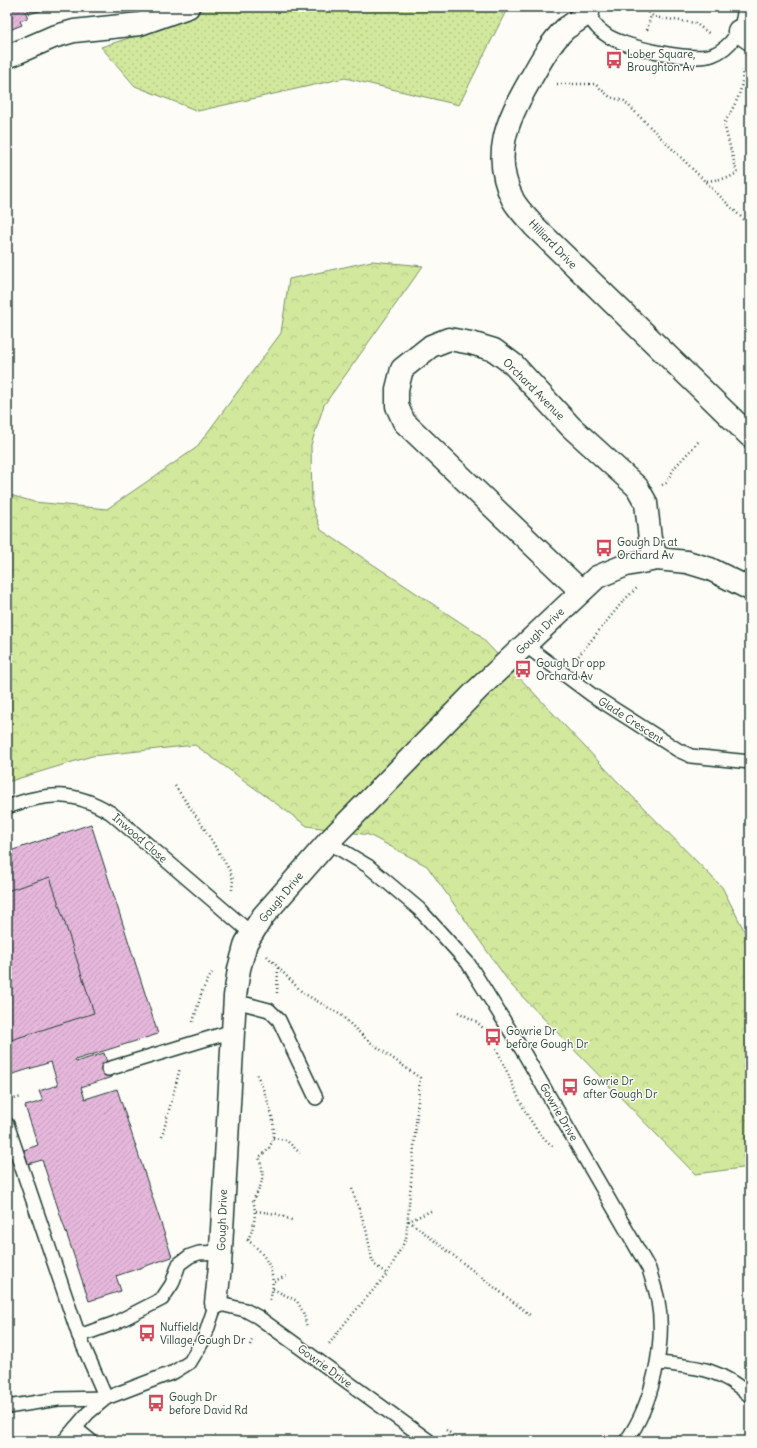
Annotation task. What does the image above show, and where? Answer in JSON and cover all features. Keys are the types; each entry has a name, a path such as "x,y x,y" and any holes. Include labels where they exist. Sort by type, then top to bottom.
{"street":[{"path":"7,57 15,52 74,31 140,24 188,7"},
{"name":"Hilliard Drive","path":"587,10 564,30 545,55 513,109 503,138 503,165 507,185 513,201 534,226 750,436"},
{"name":"Orchard Avenue","path":"581,591 404,422 397,406 397,389 402,369 431,346 449,339 471,343 494,350 513,364 571,427 637,487 646,503 650,539 657,559"},
{"name":"Gough Drive","path":"216,1303 221,1252 235,1001 239,969 246,944 263,916 328,842 478,689 597,577 626,565 657,559 687,562 710,569 750,589"}],"lane":[{"path":"587,10 594,24 606,35 622,42 675,55 695,57 712,55 744,35 744,7"},
{"name":"Glade Crescent","path":"525,645 592,695 678,750 691,756 750,762"},
{"name":"Inwood Close","path":"7,807 23,801 52,795 67,795 98,805 111,813 252,934"},
{"name":"Gowrie Drive","path":"328,842 368,866 419,909 468,963 539,1077 648,1269 658,1302 660,1339 658,1363 644,1409 626,1441"},
{"path":"235,1001 269,1010 279,1020 316,1098"},
{"path":"108,1069 233,1031"},
{"path":"7,1124 79,1336 106,1398 58,1399 7,1408"},
{"path":"79,1336 116,1323 162,1299 172,1284 179,1264 190,1256 199,1253 221,1252"},
{"name":"Gowrie Drive","path":"216,1303 245,1310 262,1319 422,1439"},
{"name":"Gough Drive","path":"64,1441 88,1413 106,1398 174,1372 190,1362 204,1338 216,1303"},
{"path":"658,1363 701,1368 719,1374 739,1386 750,1396"},
{"path":"75,1428 91,1441"}],"path":[{"path":"643,7 654,17 666,20 695,23 710,34"},
{"path":"646,32 651,15"},
{"path":"707,181 728,178 737,173 724,124 740,95 743,85 742,70"},
{"path":"556,84 596,84 610,97 624,101 707,181 750,226"},
{"path":"659,486 666,483 675,467 700,440"},
{"path":"576,660 624,600 640,586"},
{"path":"175,786 201,823 230,871 233,880 225,912"},
{"path":"269,1010 276,994 278,968"},
{"path":"458,1012 477,1022 487,1032"},
{"path":"493,1043 533,1125 546,1140 556,1148"},
{"path":"248,1240 254,1226 256,1211 253,1200 259,1190 263,1170 259,1157 264,1154 273,1138 272,1111 253,1066"},
{"path":"7,1101 21,1097"},
{"path":"273,1138 286,1140 300,1153"},
{"path":"352,1189 366,1228 372,1259 375,1266 387,1274"},
{"path":"256,1211 276,1214 294,1221"},
{"path":"431,1211 409,1221 530,1315"},
{"path":"222,1230 248,1240 271,1267 274,1281 273,1288 262,1319 250,1345"},
{"path":"274,1281 287,1276"},
{"path":"273,1288 297,1301"}],"green space":[{"path":"206,7 498,7 506,11 459,105 345,78 198,111 135,86 101,47 191,18"},
{"path":"372,261 423,266 324,405 311,445 312,505 321,530 478,634 619,783 722,887 750,942 750,1167 695,1174 511,985 427,866 369,835 307,826 195,745 92,756 7,782 7,494 34,502 107,509 196,448 281,333 289,279"}],"building":[{"path":"7,7 23,7 28,18 20,21 22,25 7,31"},
{"path":"27,7 54,7 29,14"},
{"path":"91,824 158,1034 75,1060 76,1062 104,1053 112,1077 81,1087 85,1099 117,1089 172,1257 116,1276 121,1291 89,1301 42,1160 28,1164 24,1150 38,1145 25,1106 43,1101 39,1091 58,1085 51,1062 7,1076 7,852"},
{"path":"50,877 94,1013 11,1040 7,1029 7,891"}],"place":[{"name":"Lober Square, Broughton Av","path":"614,60"},
{"name":"Gough Dr at Orchard Av","path":"604,548"},
{"name":"Gough Dr opp Orchard Av","path":"523,669"},
{"name":"Gowrie Dr before Gough Dr","path":"493,1037"},
{"name":"Gowrie Dr after Gough Dr","path":"570,1087"},
{"name":"Nuffield Village, Gough Dr","path":"147,1333"},
{"name":"Gough Dr before David Rd","path":"156,1403"}]}
